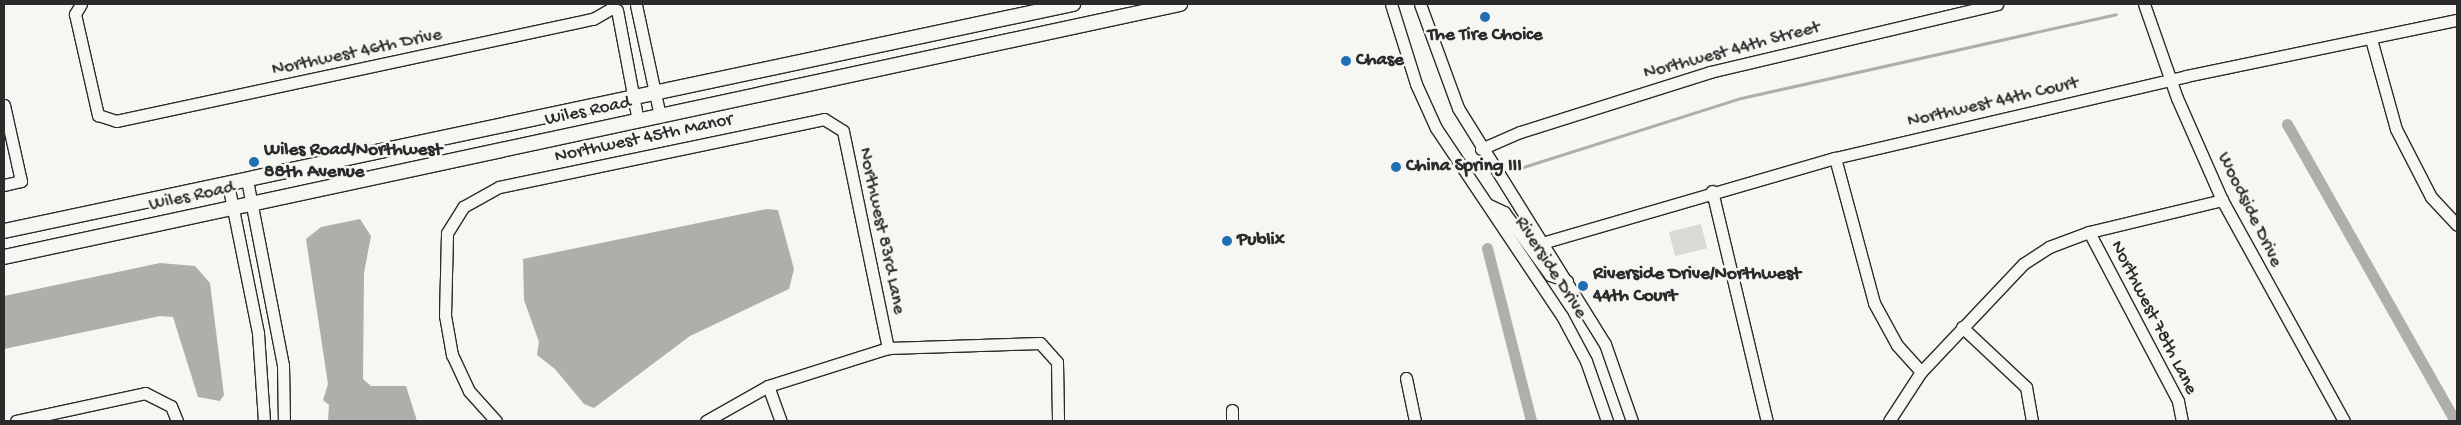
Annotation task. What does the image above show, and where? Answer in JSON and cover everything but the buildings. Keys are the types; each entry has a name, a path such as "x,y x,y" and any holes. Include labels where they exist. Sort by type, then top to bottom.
{"main road":[{"name":"Wiles Road","path":"4,231 1073,4"},
{"name":"Wiles Road","path":"4,257 1180,4"}],"street":[{"name":"Northwest 46th Drive","path":"80,4 75,14 98,115 116,121 593,19 612,7 636,4"},
{"path":"636,4 660,116"},
{"name":"Riverside Drive","path":"1391,4 1416,84 1436,128 1562,316 1586,361 1607,421"},
{"name":"Riverside Drive","path":"1420,4 1458,108 1480,149 1567,281 1605,344 1632,421"},
{"name":"Northwest 44th Street","path":"1480,149 1520,132 1710,72 1997,4"},
{"name":"Woodside Drive","path":"2144,4 2170,80 2222,200 2344,421"},
{"path":"612,7 620,29 638,120"},
{"name":"Northwest 44th Court","path":"1542,244 1712,191 1835,158 2170,80 2457,20"},
{"path":"620,29 640,24"},
{"path":"2371,38 2396,129 2431,197 2457,225"},
{"path":"4,105 21,181 4,185"},
{"name":"Northwest 45th Manor","path":"496,421 469,391 452,355 445,316 447,234 463,207 499,188 824,119 836,123"},
{"name":"Northwest 83rd Lane","path":"836,123 843,131 888,348"},
{"path":"1835,158 1874,303 1897,345 1921,372"},
{"path":"247,180 283,365 284,421"},
{"path":"228,184 258,333 264,421"},
{"path":"1712,191 1767,421"},
{"path":"1889,421 1921,372 2023,264 2049,247 2089,232 2222,200"},
{"path":"1487,204 1504,212 1550,275 1567,281"},
{"name":"Northwest 78th Lane","path":"2089,232 2178,401 2182,421"},
{"path":"1962,327 2026,387 2032,421"},
{"path":"706,421 768,386 888,348 1040,343 1051,350 1057,362 1058,421"},
{"path":"1406,378 1415,421"},
{"path":"768,386 781,421"},
{"path":"16,421 145,393 159,397 171,406 177,421"}],"shaded area":[{"path":"767,209 778,210 794,269 789,289 690,336 594,408 584,404 555,369 537,355 539,342 524,300 523,259"},
{"path":"360,219 371,236 364,273 363,379 371,386 406,386 417,421 328,421 329,405 323,400 328,384 306,239 321,227"},
{"path":"1701,224 1707,248 1675,256 1669,232"},
{"path":"160,263 195,266 210,283 224,395 220,401 198,397 173,317 160,316 4,349 4,296"}],"waterway":[{"path":"1517,169 1741,98 2116,14"},
{"path":"2287,124 2455,421"},
{"path":"1487,248 1531,421"}],"place":[{"name":"The Tire Choice","path":"1485,17"},
{"name":"Chase","path":"1346,61"},
{"name":"Wiles Road/Northwest 88th Avenue","path":"254,162"},
{"name":"China Spring III","path":"1396,167"},
{"name":"Publix","path":"1227,241"},
{"name":"Riverside Drive/Northwest 44th Court","path":"1583,286"}]}
